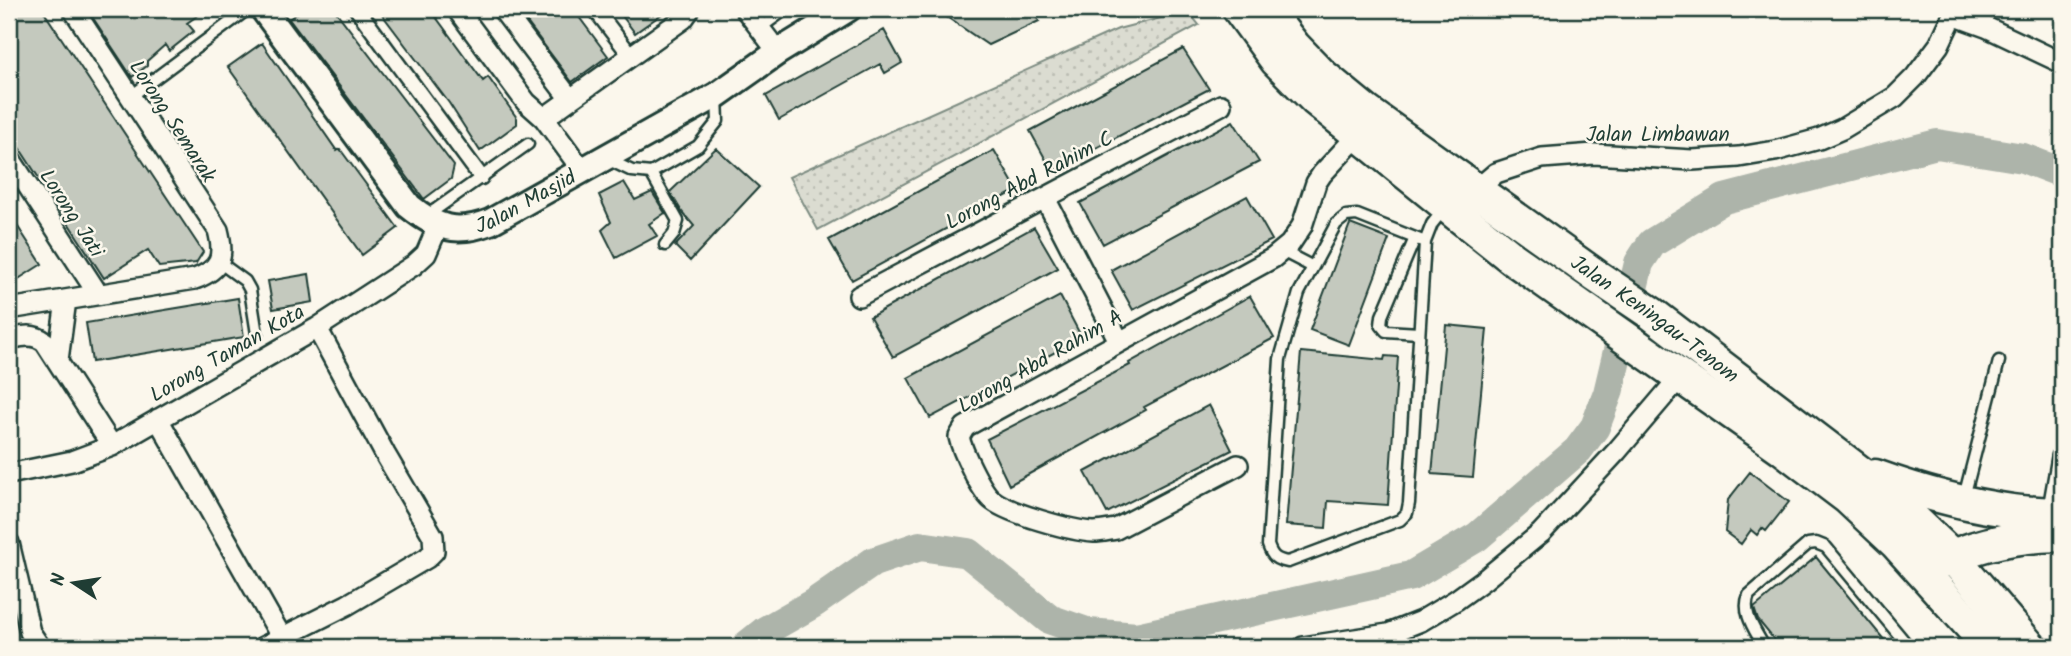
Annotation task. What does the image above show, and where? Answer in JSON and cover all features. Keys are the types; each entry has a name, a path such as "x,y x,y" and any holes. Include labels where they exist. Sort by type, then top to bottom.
{"main road":[{"name":"Jalan Keningau-Tenom","path":"1239,9 1277,61 1315,99 1447,206 1512,258 1849,498 1988,636 2030,647"},
{"name":"Jalan Keningau-Tenom","path":"1265,9 1294,47 1322,75 1367,112 1650,313 1857,469 1942,545 1988,636"},
{"path":"1857,469 1895,483 1963,501 2019,524"},
{"path":"1912,561 1942,545 1964,550 2019,524 2059,521"},
{"path":"1988,636 1994,588 1993,569 2019,524"}],"street":[{"name":"Lorong Semarak","path":"73,9 218,230 222,247 219,262"},
{"path":"263,9 409,206 431,222"},
{"path":"357,9 481,177"},
{"path":"457,9 526,102 544,118 582,170"},
{"path":"502,9 570,99"},
{"path":"595,9 631,56"},
{"path":"544,118 683,19 690,9"},
{"path":"746,9 778,52"},
{"name":"Jalan Masjid","path":"431,222 472,228 490,222 717,95 778,52 848,9"},
{"path":"1955,12 2062,62"},
{"name":"Jalan Limbawan","path":"1476,190 1496,173 1542,158 1594,154 1692,160 1727,158 1775,151 1819,139 1842,129 1895,97 1915,77 1939,45 1955,12"},
{"name":"Lorong Abd Rahim C","path":"859,296 1220,105"},
{"name":"Lorong Abd Rahim A","path":"1238,465 1116,529 1096,532 1073,529 1003,508 989,497 962,449 959,437 965,427 1273,258 1290,244 1301,226 1316,183 1359,134"},
{"name":"Lorong Jati","path":"9,157 98,294"},
{"path":"1045,198 1119,341"},
{"name":"Lorong Taman Kota","path":"9,474 72,461 112,446 317,328 414,265 426,254 431,222"},
{"path":"9,309 195,279 208,274 219,262"},
{"path":"58,360 66,300"},
{"path":"263,647 347,605 435,551 433,536 317,328"},
{"path":"9,338 30,335 45,342 112,446"},
{"path":"1303,647 1388,634 1421,621 1456,600 1541,533 1617,451 1680,377"},
{"path":"158,419 282,638"},
{"path":"2059,521 2061,470"},
{"path":"9,543 30,632 38,646"}],"lane":[{"path":"130,97 248,9"},
{"path":"760,28 786,9"},
{"path":"605,158 632,171 651,173 698,146 718,121 717,95"},
{"path":"431,222 481,177 528,144"},
{"path":"651,173 678,221 674,234 665,245"},
{"path":"1419,333 1386,331 1381,325 1382,316 1420,240 1447,206"},
{"path":"1357,215 1420,240 1419,333 1407,513 1400,520 1288,562 1277,560 1271,555 1268,545 1280,359 1298,293 1336,224 1346,216 1357,215"},
{"path":"1282,251 1313,267"},
{"path":"219,262 245,281 250,290 257,334"},
{"path":"1963,501 1999,362"},
{"path":"1764,647 1746,612 1745,602 1749,595 1808,544 1816,542 1826,547 1909,647"}],"shaded area":[{"path":"1188,11 1199,25 818,230 789,177 1118,29"}],"building":[{"path":"9,9 42,9 203,252 196,263 159,267 148,250 104,278 9,132"},
{"path":"87,9 207,9 187,23 194,31 169,51 165,45 147,61 147,66 132,77"},
{"path":"303,9 334,9 454,166 451,179 424,199 289,19"},
{"path":"378,9 430,9 483,81 488,77 517,118 517,124 480,151 449,103"},
{"path":"517,9 573,9 608,56 572,82"},
{"path":"617,9 669,9 635,33"},
{"path":"935,9 1042,9 1036,17 1039,21 988,45"},
{"path":"884,30 902,63 885,73 880,64 779,120 766,96"},
{"path":"262,43 337,151 340,149 398,228 362,255 228,67"},
{"path":"1183,49 1209,89 1052,171 1030,131"},
{"path":"1233,121 1259,162 1103,244 1080,203"},
{"path":"716,148 759,187 690,261 675,246 694,226 670,192"},
{"path":"994,150 1017,190 852,280 829,240"},
{"path":"624,182 635,200 652,192 665,213 649,224 657,236 616,258 602,230 611,222 599,195"},
{"path":"1247,196 1272,240 1133,310 1111,270"},
{"path":"9,213 42,264 9,285"},
{"path":"1350,224 1389,239 1349,345 1310,330"},
{"path":"1034,227 1058,268 893,357 870,317"},
{"path":"309,274 313,302 273,309 268,281"},
{"path":"1060,296 1082,338 930,418 908,378"},
{"path":"1250,296 1274,338 1144,407 1146,410 1009,485 987,439 1130,365 1129,363"},
{"path":"238,298 244,337 92,362 86,323"},
{"path":"1446,325 1487,329 1473,477 1432,474"},
{"path":"1301,352 1384,360 1385,356 1398,357 1388,505 1328,501 1326,528 1286,525"},
{"path":"1209,405 1232,450 1107,513 1085,472"},
{"path":"1750,472 1789,502 1766,531 1762,528 1757,535 1751,530 1741,544 1725,532 1728,500"},
{"path":"1816,557 1890,647 1780,647 1758,620 1754,608"}],"waterway":[{"path":"745,647 765,631 814,603 873,562 920,546 968,553 1049,619 1089,633 1137,637 1411,576 1477,537 1578,450 1595,427 1608,393 1639,263 1652,243 1724,199 1937,144 2023,158 2062,173"}]}
